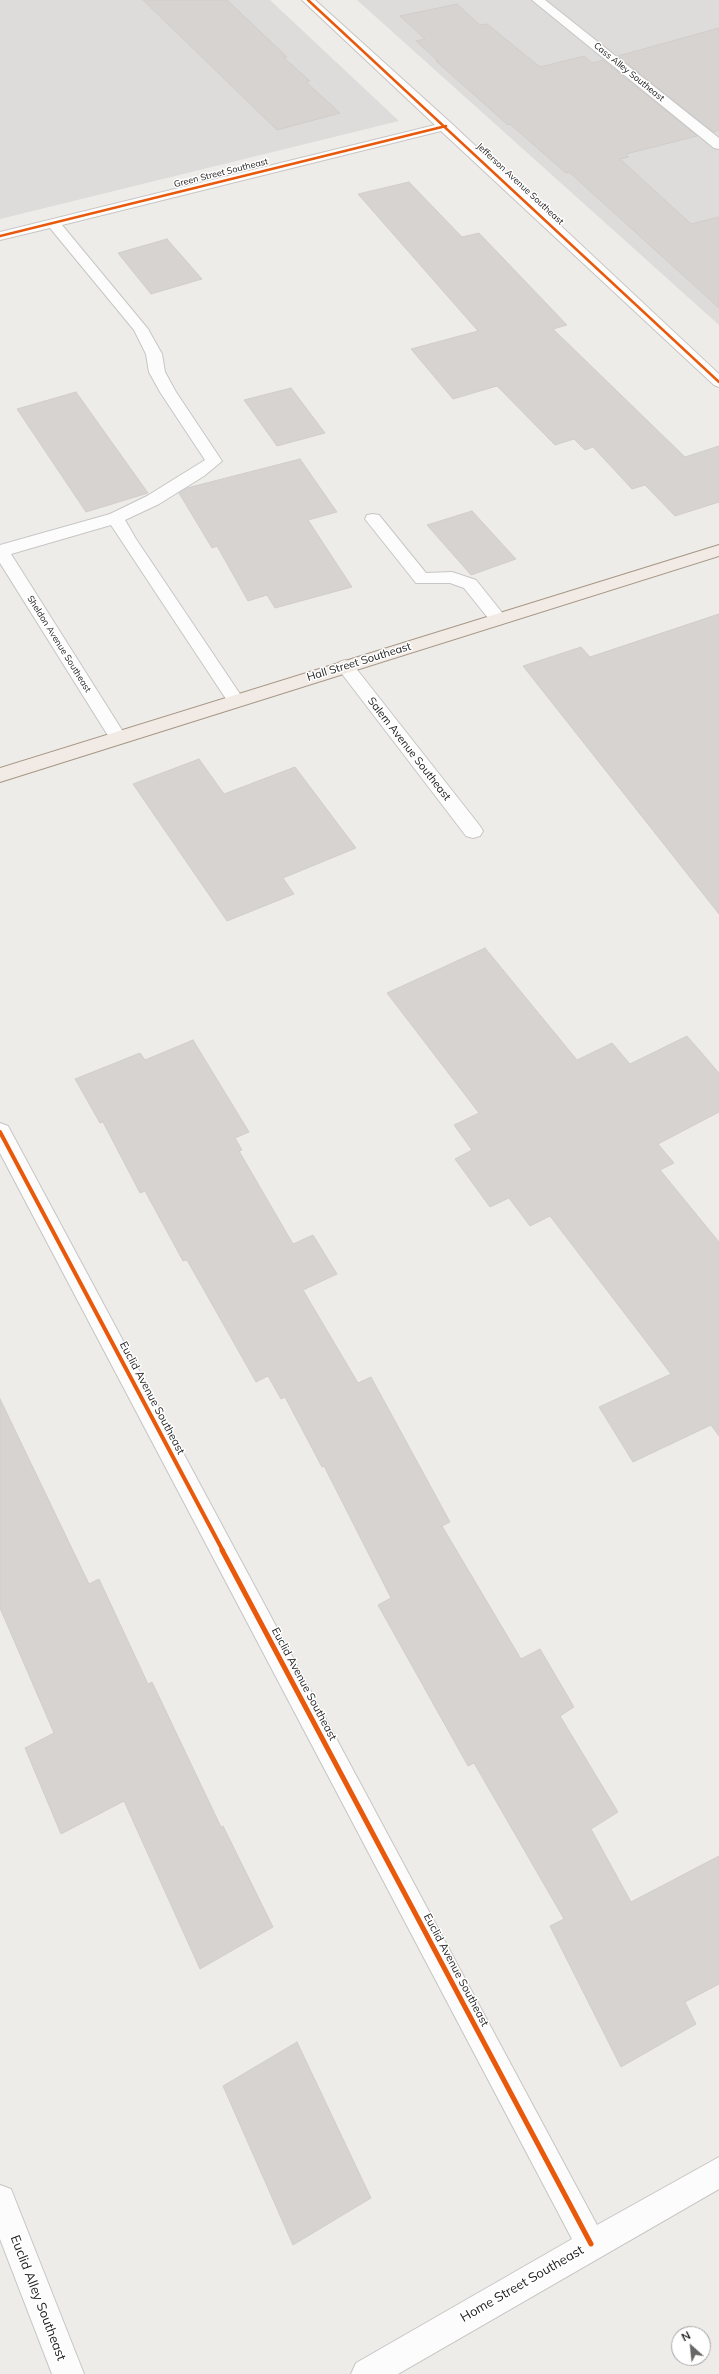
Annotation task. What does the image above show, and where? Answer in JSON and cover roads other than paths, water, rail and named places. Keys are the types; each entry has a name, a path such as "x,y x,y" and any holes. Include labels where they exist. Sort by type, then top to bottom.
{"main road":[{"name":"Hall Street Southeast","path":"0,775 719,550"}],"street":[{"name":"Jefferson Avenue Southeast","path":"308,0 446,126 719,382"},
{"name":"Cass Alley Southeast","path":"538,0 719,145"},
{"name":"Green Street Southeast","path":"0,236 446,126"},
{"path":"0,551 116,518 153,500 198,473 214,461 168,392 157,372 154,354 141,329 53,223"},
{"path":"116,518 128,540 236,701"},
{"path":"373,519 422,579 452,577 470,584 498,619"},
{"name":"Sheldon Avenue Southeast","path":"0,551 118,738"},
{"name":"Salem Avenue Southeast","path":"345,666 473,831"},
{"name":"Euclid Avenue Southeast","path":"0,1132 592,2244"},
{"name":"Home Street Southeast","path":"367,2374 719,2172"},
{"name":"Euclid Alley Southeast","path":"0,2200 68,2374"}]}
